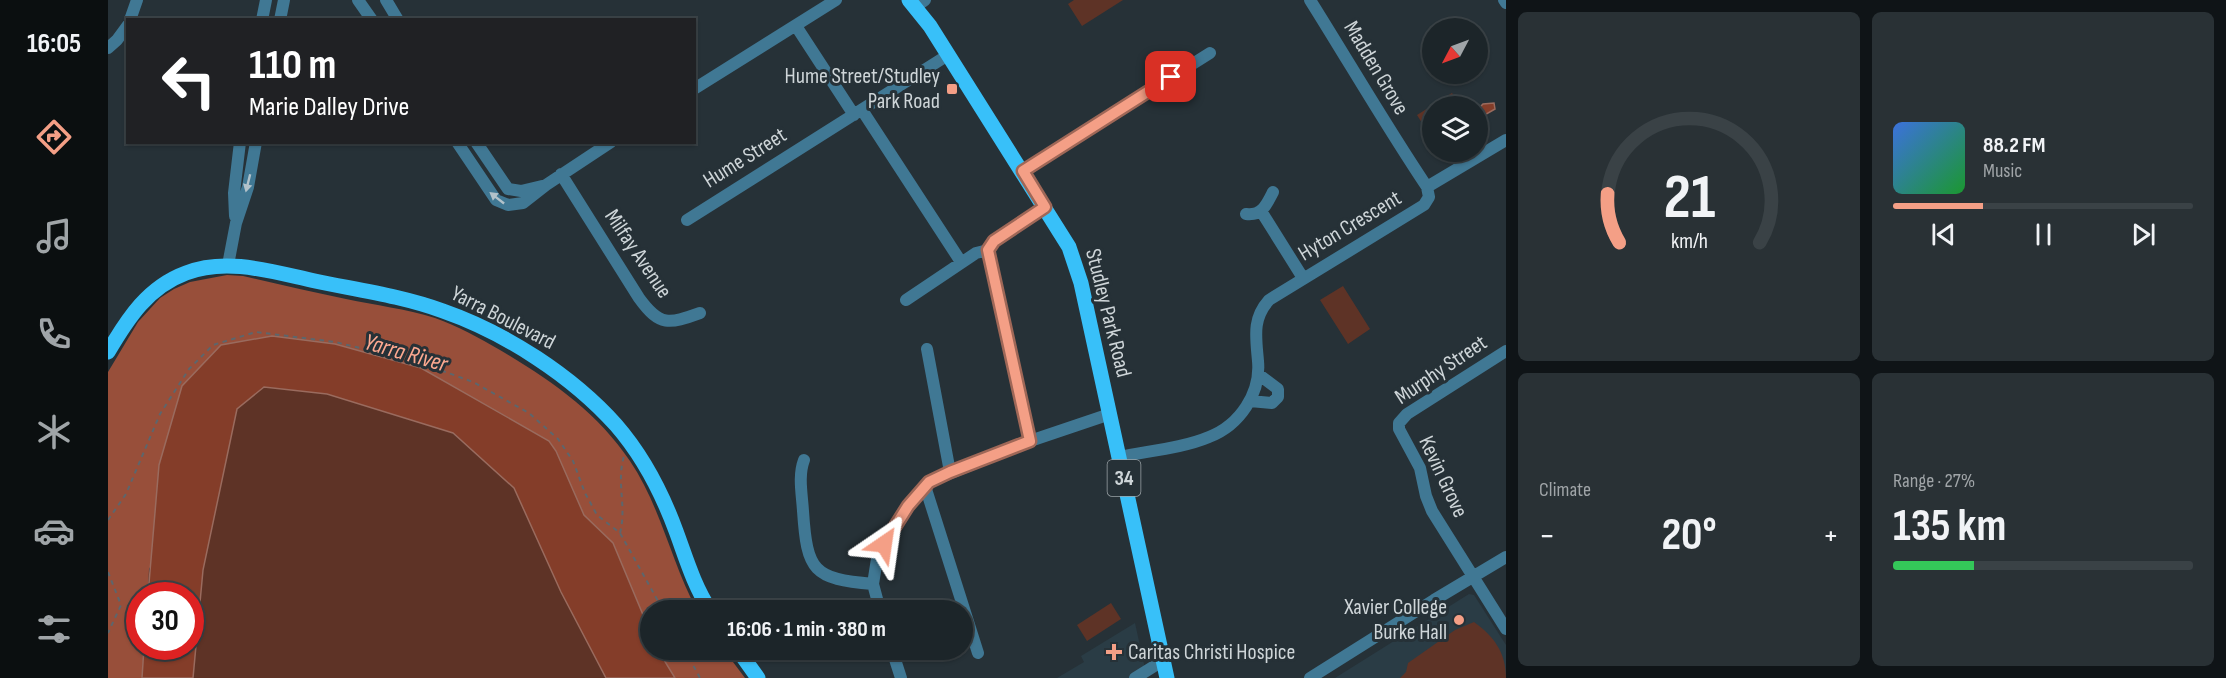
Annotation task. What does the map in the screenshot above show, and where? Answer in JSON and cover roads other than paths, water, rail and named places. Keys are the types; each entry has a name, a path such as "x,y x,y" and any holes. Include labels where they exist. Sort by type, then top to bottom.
{"main road":[{"name":"Studley Park Road","path":"916,2 1062,233 1076,265 1167,678"},
{"name":"Yarra Boulevard","path":"108,352 134,311 158,288 184,273 212,266 228,265 285,274 443,310 505,340 553,369 574,384 606,414 640,458 666,507 693,577 705,600"},
{"path":"745,660 758,678"}],"street":[{"path":"131,18 137,0"},
{"path":"262,18 266,0"},
{"path":"280,18 284,0"},
{"path":"358,0 371,18"},
{"path":"386,0 397,18"},
{"path":"696,89 836,0"},
{"name":"Madden Grove","path":"1310,0 1337,42 1361,86 1427,188"},
{"path":"796,26 962,262"},
{"path":"108,48 126,28"},
{"path":"1023,171 1210,53"},
{"name":"Hume Street","path":"687,220 948,55"},
{"name":"Hyton Crescent","path":"1119,457 1209,438 1236,419 1250,401 1258,374 1254,335 1259,315 1269,300 1424,205 1429,197 1427,188 1506,140"},
{"path":"236,223 234,193 240,144"},
{"path":"228,265 236,223 248,187 256,144"},
{"path":"458,144 490,194 501,203 516,205 523,203 546,184 608,144"},
{"path":"477,144 508,189 521,191 546,184"},
{"name":"Milfay Avenue","path":"561,174 639,298 652,314 658,319 671,322 700,313"},
{"path":"1246,214 1257,214 1261,211 1273,192"},
{"path":"906,300 976,253 988,250 994,241 1045,207"},
{"path":"1261,211 1303,278"},
{"path":"988,250 1030,441"},
{"path":"927,349 950,472"},
{"name":"Murphy Street","path":"1399,423 1407,414 1506,351"},
{"path":"1250,401 1272,403 1278,398 1278,389 1258,374"},
{"path":"877,600 873,584 877,560 884,544 908,506 935,478 1030,441 1110,414"},
{"name":"Kevin Grove","path":"1399,423 1400,434 1417,461 1428,504 1506,629"},
{"path":"804,460 800,477 805,538 809,557 815,567 832,579 873,584"},
{"path":"925,486 978,653"},
{"path":"1310,678 1506,557"},
{"path":"895,660 901,678"},
{"path":"1135,678 1164,660"}],"place":[{"name":"Hume Street/Studley Park Road","path":"952,89"},
{"name":"Xavier College Burke Hall","path":"1459,620"},
{"name":"Caritas Christi Hospice","path":"1114,652"}],"water label":[{"name":"Yarra River","path":"406,353"}]}
